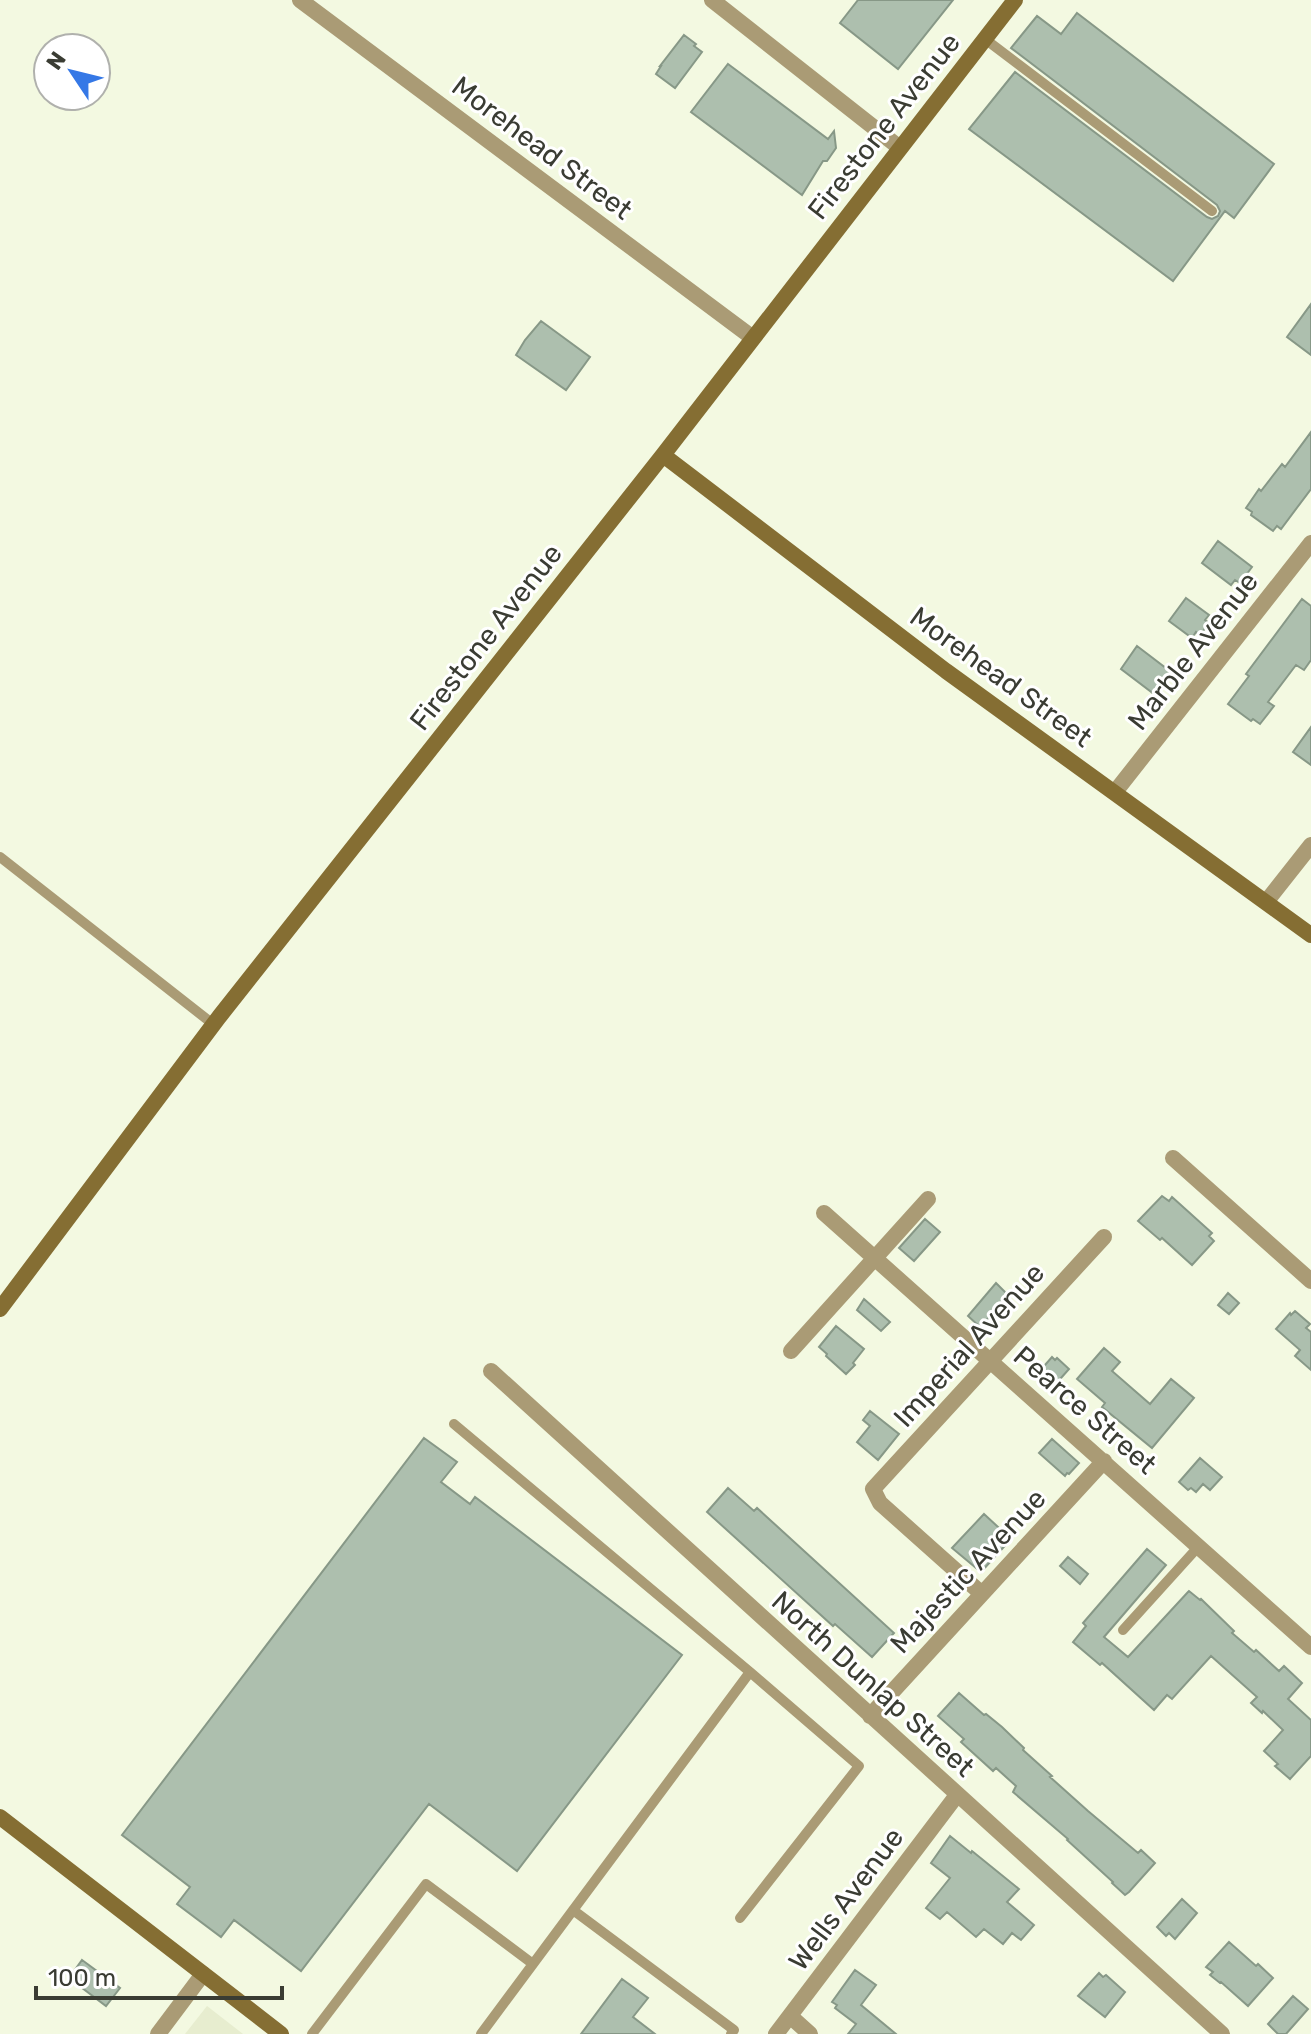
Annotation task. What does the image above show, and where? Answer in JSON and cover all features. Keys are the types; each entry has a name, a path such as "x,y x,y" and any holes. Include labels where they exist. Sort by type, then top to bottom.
{"main road":[{"name":"Firestone Avenue","path":"0,1309 213,1024 663,455 1015,0"},
{"name":"Morehead Street","path":"663,455 946,671 1311,935"},
{"path":"0,1817 281,2034"}],"street":[{"name":"Morehead Street","path":"300,0 753,338"},
{"path":"712,0 900,148"},
{"name":"Marble Avenue","path":"1115,792 1311,543"},
{"path":"1266,902 1311,845"},
{"path":"1173,1158 1311,1281"},
{"path":"791,1351 928,1199"},
{"name":"Pearce Street","path":"824,1213 1311,1647"},
{"name":"Imperial Avenue","path":"982,1594 880,1503 873,1489 1104,1237"},
{"name":"North Dunlap Street","path":"491,1371 1222,2034"},
{"name":"Majestic Avenue","path":"870,1716 1104,1461"},
{"name":"Wells Avenue","path":"776,2034 957,1795"},
{"path":"158,2034 203,1974"},
{"path":"790,2016 810,2034"}],"lane":[{"path":"985,39 1212,211"},
{"path":"0,857 213,1024"},
{"path":"454,1424 859,1766 740,1918"},
{"path":"1123,1630 1199,1546"},
{"path":"481,2034 750,1672"},
{"path":"312,2034 426,1884 533,1964"},
{"path":"573,1910 734,2030 731,2034"}],"shaded area":[{"path":"207,2006 243,2034 185,2034"}],"building":[{"path":"858,0 953,0 898,69 840,23"},
{"path":"1077,13 1274,164 1234,218 1225,211 1173,281 969,129 1015,72 1207,217 1212,219 1218,216 1220,211 1217,205 1011,48 1037,16 1061,34"},
{"path":"684,35 702,52 675,88 656,74"},
{"path":"728,64 828,139 834,131 836,148 827,161 823,161 802,195 691,112"},
{"path":"1311,304 1311,355 1287,337"},
{"path":"541,321 590,357 566,390 516,355"},
{"path":"1311,432 1311,489 1281,529 1277,526 1273,531 1246,508 1282,464 1285,467"},
{"path":"1218,541 1252,567 1240,583 1235,580 1231,585 1202,563"},
{"path":"1186,598 1209,615 1205,620 1209,623 1200,635 1196,632 1192,638 1169,621"},
{"path":"1302,599 1311,606 1311,660 1304,670 1296,665 1268,702 1274,706 1260,724 1253,719 1251,721 1228,704 1249,676 1246,674"},
{"path":"1137,646 1171,672 1154,694 1121,669"},
{"path":"1311,727 1311,765 1293,752"},
{"path":"1162,1196 1169,1201 1172,1197 1212,1233 1209,1236 1214,1241 1192,1265 1138,1221"},
{"path":"925,1219 940,1232 914,1261 899,1248"},
{"path":"996,1283 1009,1296 980,1327 968,1316"},
{"path":"1228,1293 1239,1303 1229,1314 1218,1305"},
{"path":"864,1299 890,1322 881,1331 857,1310"},
{"path":"1295,1311 1310,1324 1306,1328 1311,1332 1311,1370 1295,1356 1300,1350 1276,1329"},
{"path":"836,1326 864,1349 846,1374 819,1347"},
{"path":"1104,1348 1120,1362 1112,1371 1150,1404 1171,1379 1194,1398 1152,1448 1102,1407 1105,1403 1077,1379"},
{"path":"1052,1357 1069,1369 1053,1387 1038,1373"},
{"path":"870,1411 899,1434 878,1460 857,1442 870,1426 863,1420"},
{"path":"424,1438 457,1462 441,1482 470,1504 475,1497 682,1655 517,1871 429,1804 301,1971 234,1920 221,1937 177,1904 190,1887 122,1835"},
{"path":"1052,1439 1079,1463 1065,1476 1039,1453"},
{"path":"1200,1458 1222,1477 1210,1490 1203,1484 1196,1492 1179,1482"},
{"path":"728,1488 754,1511 757,1508 894,1633 872,1657 835,1624 833,1626 707,1512"},
{"path":"984,1514 1011,1539 981,1572 952,1548"},
{"path":"1147,1549 1166,1565 1104,1637 1128,1657 1189,1591 1201,1599 1254,1652 1256,1650 1279,1671 1284,1666 1302,1683 1288,1699 1311,1720 1311,1756 1290,1779 1264,1751 1283,1730 1251,1703 1257,1697 1211,1656 1172,1699 1167,1695 1154,1710 1102,1663 1100,1665 1073,1642 1086,1626 1083,1623"},
{"path":"1068,1557 1088,1574 1080,1584 1060,1566"},
{"path":"959,1693 1002,1727 1088,1811 1138,1853 1141,1850 1155,1863 1129,1892 1125,1895 1068,1839 1013,1792 1016,1786 996,1768 993,1771 938,1716"},
{"path":"950,1836 1019,1889 1007,1902 1034,1925 1021,1940 1012,1933 1003,1944 984,1929 976,1937 947,1912 940,1919 926,1908 950,1878 931,1863"},
{"path":"1182,1899 1197,1913 1175,1939 1169,1933 1166,1936 1157,1927"},
{"path":"1229,1942 1273,1978 1248,2006 1210,1975 1213,1972 1206,1967"},
{"path":"82,1960 120,1988 106,2006 69,1978"},
{"path":"855,1970 876,1985 861,2005 896,2034 848,2034 856,2024 832,2002"},
{"path":"1099,1973 1103,1977 1106,1975 1125,1992 1105,2017 1078,1996"},
{"path":"622,1979 648,1998 633,2017 655,2034 581,2034"},
{"path":"1293,1996 1308,2009 1286,2034 1278,2034 1268,2024"}]}
